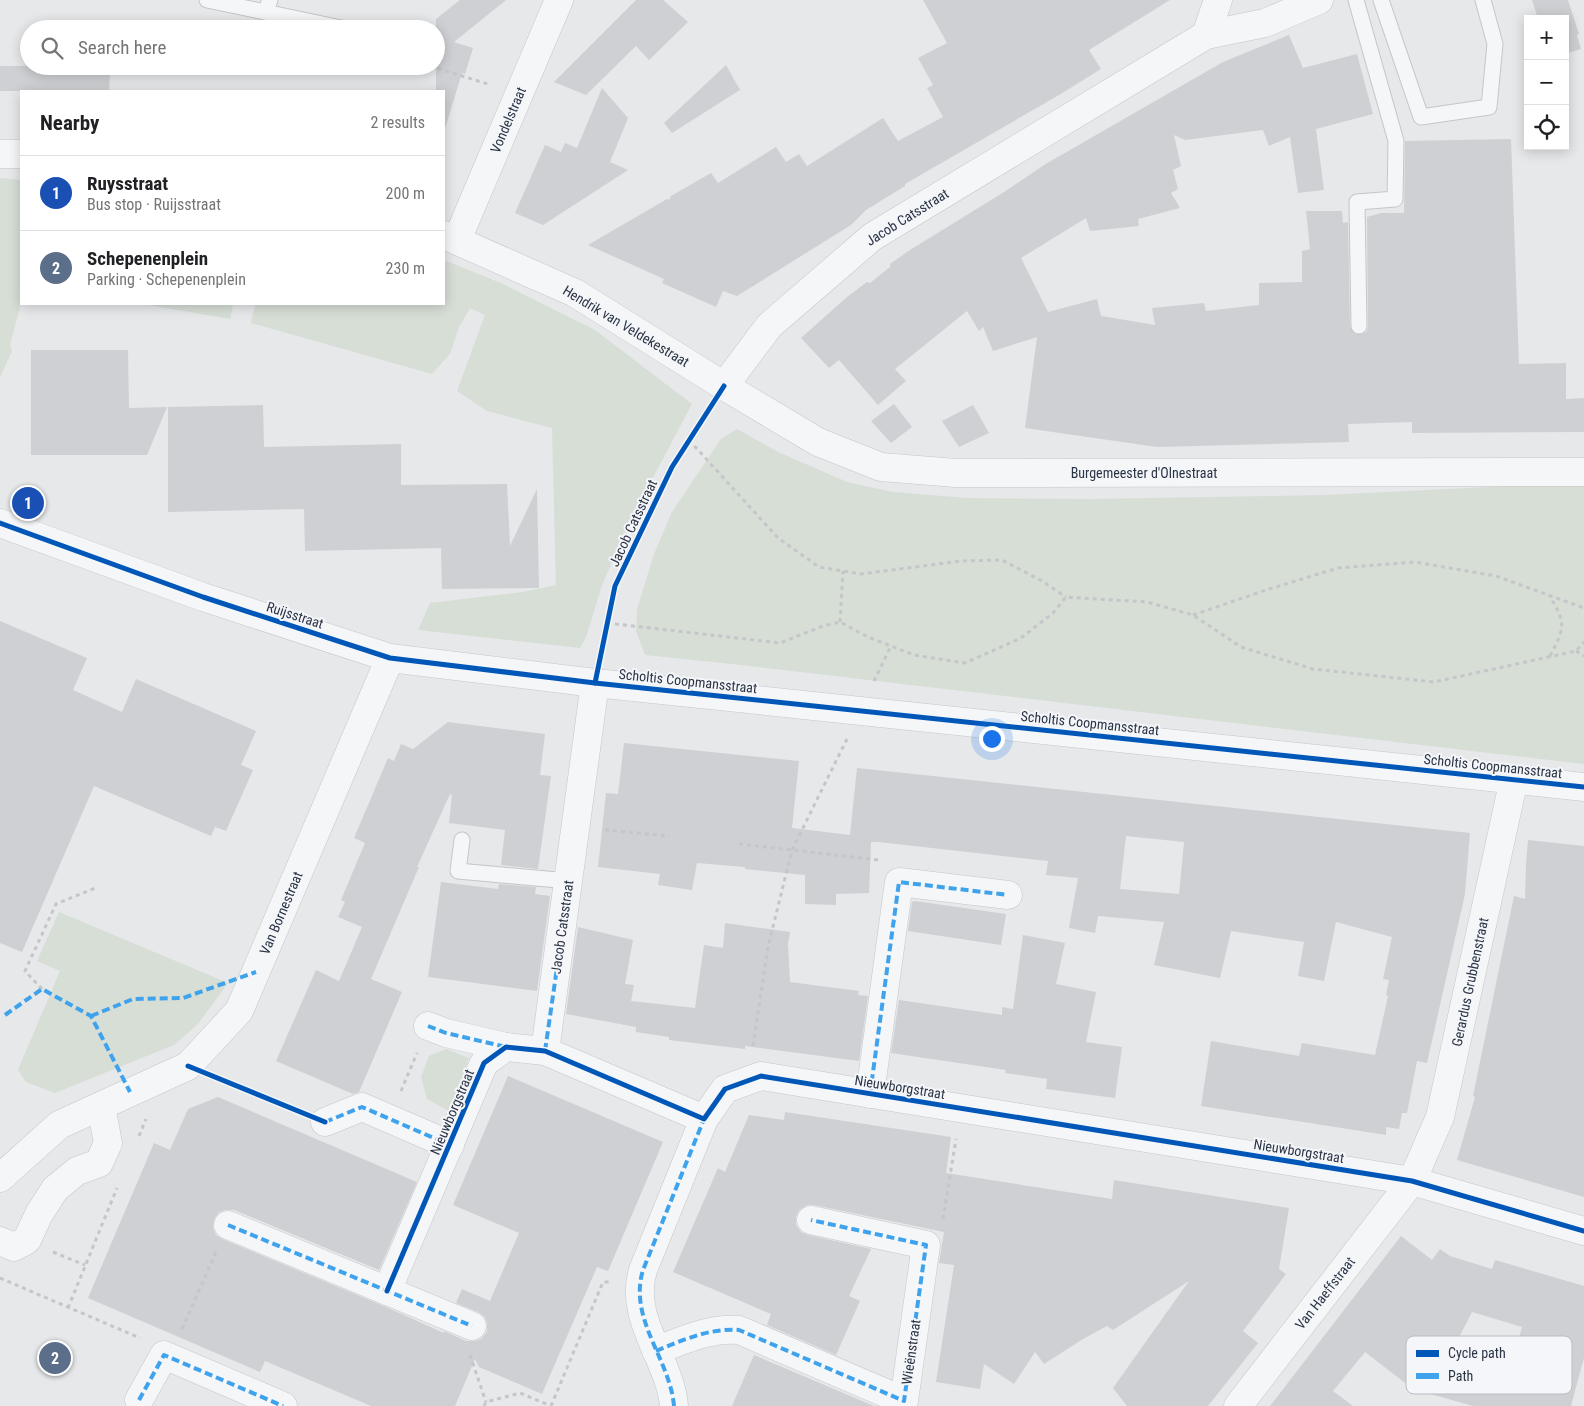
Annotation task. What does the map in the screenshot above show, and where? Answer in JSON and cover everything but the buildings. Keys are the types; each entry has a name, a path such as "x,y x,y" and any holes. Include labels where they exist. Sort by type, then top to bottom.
{"street":[{"name":"Vondelstraat","path":"450,237 519,94 559,0"},
{"path":"1206,35 1218,0"},
{"name":"Jacob Catsstraat","path":"724,386 769,326 872,237 1206,35 1265,23 1319,0"},
{"path":"0,154 20,154"},
{"name":"Hendrik van Veldekestraat","path":"450,237 575,293 724,386"},
{"name":"Burgemeester d'Olnestraat","path":"724,386 818,442 881,466 956,474 1584,472"},
{"name":"Ruijsstraat","path":"0,523 203,597 390,658 594,683"},
{"name":"Van Bornestraat","path":"0,1178 59,1125 188,1066 239,1011 390,658"},
{"name":"Jacob Catsstraat","path":"545,1051 594,683"},
{"name":"Scholtis Coopmansstraat","path":"594,683 1584,787"},
{"name":"Gerardus Grubbenstraat","path":"1412,1181 1440,1117 1514,779"},
{"name":"Nieuwborgstraat","path":"870,1094 899,882 1008,895"},
{"path":"428,1026 446,1033 506,1047 545,1051 704,1119 640,1279 640,1302 656,1352 672,1388 674,1406"},
{"name":"Nieuwborgstraat","path":"387,1291 484,1063 506,1047"},
{"name":"Nieuwborgstraat","path":"704,1119 725,1089 761,1076 1412,1181 1584,1231"},
{"path":"0,1241 14,1247 27,1240 39,1214 55,1188 77,1171 99,1163 108,1143 101,1106"},
{"name":"Nieuwborgstraat","path":"325,1122 362,1107 450,1144"},
{"name":"Van Haeffstraat","path":"1238,1406 1412,1181"},
{"path":"811,1220 926,1245"},
{"path":"228,1225 465,1324"},
{"name":"Wieënstraat","path":"656,1352 704,1332 724,1329 739,1330 904,1401 926,1245"},
{"path":"139,1400 167,1356 284,1406"}],"lane":[{"path":"207,0 267,6 315,20"},
{"path":"1356,0 1396,141 1395,199 1357,202 1359,326"},
{"path":"1381,0 1421,117 1489,107 1495,44 1482,0"},
{"path":"462,840 458,871 569,881"}],"path":[{"path":"445,71 519,94"},
{"path":"685,446 694,432"},
{"path":"689,440 778,538 819,567 861,574 961,561 1002,560 1042,581 1066,597 1147,602 1193,615 1241,647 1313,669 1434,682 1576,650 1584,642"},
{"path":"1193,615 1338,568 1415,562 1496,576 1584,608"},
{"path":"840,622 843,571"},
{"path":"1550,596 1560,612 1562,632 1550,656"},
{"path":"607,623 780,643 823,626 840,622 914,655 965,663 1021,638 1053,613 1066,597"},
{"path":"605,632 609,614"},
{"path":"748,1081 768,947 792,850 891,646"},
{"path":"1576,650 1584,656"},
{"path":"576,827 669,836"},
{"path":"739,844 886,860"},
{"path":"42,990 25,971 56,904 96,888"},
{"path":"388,1119 428,1026"},
{"path":"136,1144 164,1077"},
{"path":"926,1245 940,1232 961,1108"},
{"path":"68,1308 118,1187"},
{"path":"0,1278 150,1342 167,1356 228,1225"},
{"path":"465,1324 485,1404 520,1393 551,1406 603,1282 640,1279"}],"shaded area":[{"path":"0,178 20,180 20,305 10,345 12,351 0,377"},
{"path":"445,260 503,284 595,330 692,404 630,521 602,585 586,637 580,648 418,630 430,603 523,592 556,585 552,428 487,411 457,391 485,315 470,308 459,327 450,354 432,374 251,323 255,305 445,305"},
{"path":"148,305 233,305 230,319"},
{"path":"737,429 778,452 847,482 893,492 967,498 1091,499 1327,495 1584,484 1584,764 645,655 636,631 637,609 654,554 672,512 721,439"},
{"path":"59,912 228,983 198,1024 174,1045 55,1093 26,1082 18,1070 60,971 37,961"},
{"path":"446,1049 469,1058 449,1111 427,1099 421,1077 429,1056"}],"marked path":[{"path":"870,1094 899,882 1008,895"},
{"path":"545,1051 559,954"},
{"path":"91,1016 133,999 183,998 256,972"},
{"path":"5,1015 42,989 91,1016 130,1092"},
{"path":"428,1026 446,1033 506,1047"},
{"path":"325,1122 362,1107 450,1145"},
{"path":"674,1406 671,1389 645,1322 640,1288 643,1270 704,1119"},
{"path":"656,1351 707,1333 739,1330 904,1401 926,1245 811,1220"},
{"path":"228,1225 472,1326"},
{"path":"139,1400 164,1355 283,1406"}],"cycle path":[{"path":"595,683 615,586 672,467 724,386"},
{"path":"0,523 203,597 390,658 595,683 1584,787"},
{"path":"387,1291 484,1063 506,1047 545,1051 704,1119 725,1089 761,1076 1412,1181 1584,1231"},
{"path":"188,1066 325,1122"}],"place":[{"name":"Ruysstraat","path":"28,503"},
{"name":"Schepenenplein","path":"55,1358"}]}
